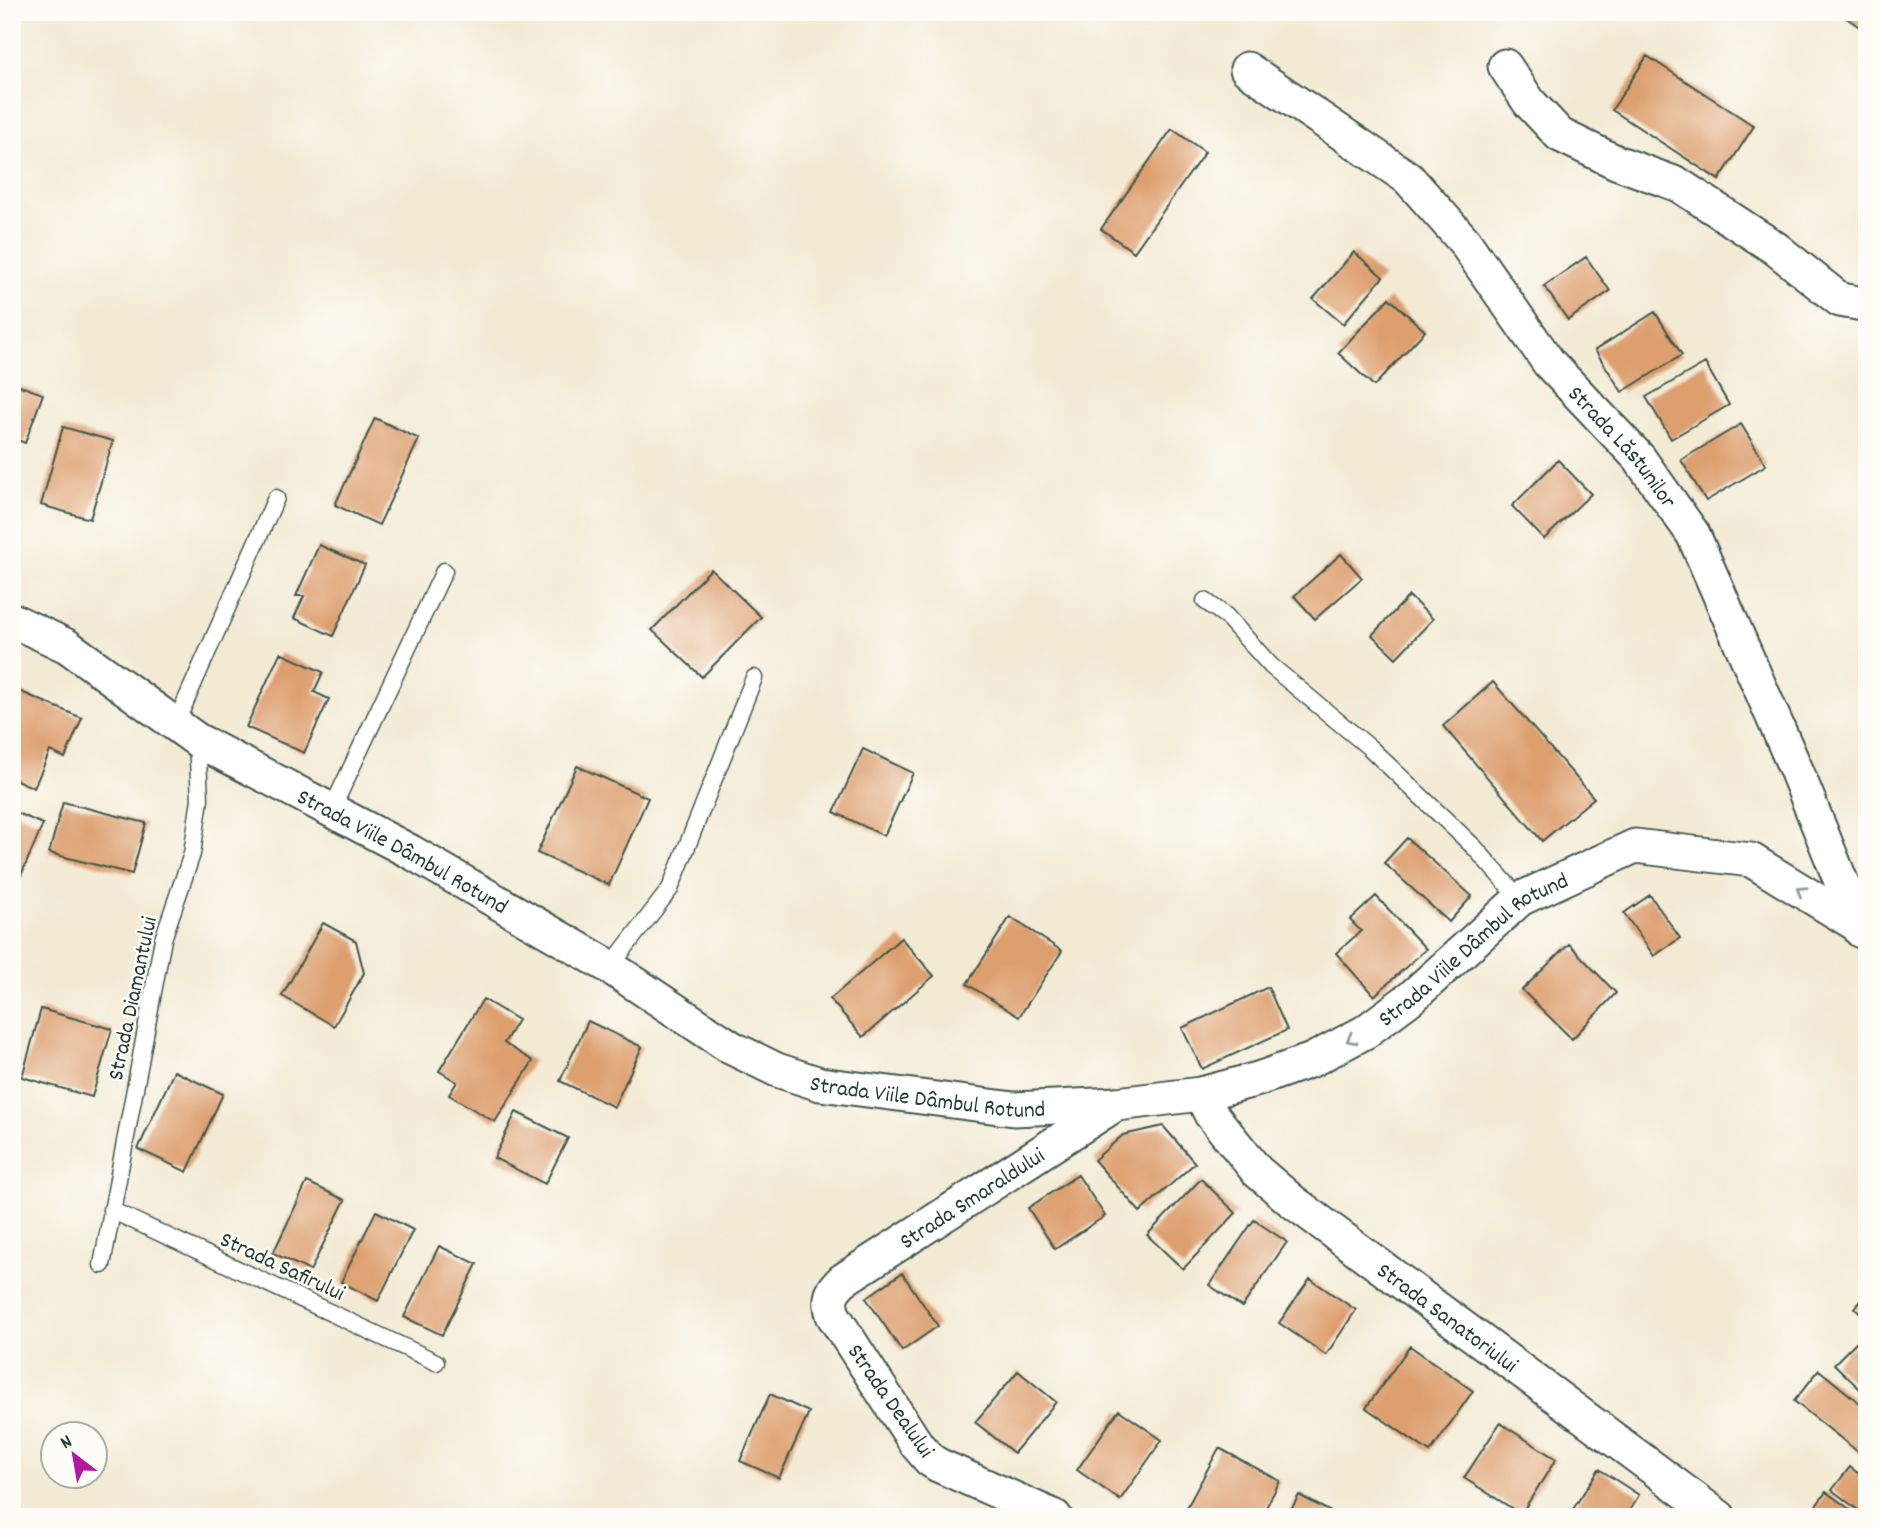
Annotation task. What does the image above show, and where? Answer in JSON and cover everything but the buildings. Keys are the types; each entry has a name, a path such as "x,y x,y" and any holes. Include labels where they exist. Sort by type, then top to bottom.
{"street":[{"path":"1504,66 1529,102 1560,135 1616,162 1679,185 1775,248 1840,299 1867,303"},
{"name":"Strada Lăstunilor","path":"1247,69 1408,178 1464,241 1549,363 1639,457 1693,534 1797,772 1863,935"},
{"name":"Strada Viile Dâmbul Rotund","path":"12,620 67,646 186,732 411,852 610,967 733,1048 777,1070 820,1084 1014,1110 1116,1104 1201,1094 1258,1079 1312,1060 1365,1032 1412,997 1520,899 1635,846 1751,860 1863,935"},
{"name":"Strada Sanatoriului","path":"1201,1094 1211,1114 1257,1171 1292,1200 1719,1517"},
{"name":"Strada Smaraldului","path":"830,1295 843,1280 1116,1104"},
{"name":"Strada Dealului","path":"830,1295 833,1315 917,1445 930,1460 1055,1517"}],"lane":[{"path":"186,732 276,498"},
{"path":"331,811 444,570"},
{"path":"1205,601 1226,616 1271,666 1370,748 1475,848 1520,899"},
{"path":"610,967 670,889 754,678"},
{"name":"Strada Diamantului","path":"102,1265 163,939 192,854 200,799 186,732"},
{"name":"Strada Safirului","path":"111,1210 436,1362"}]}
